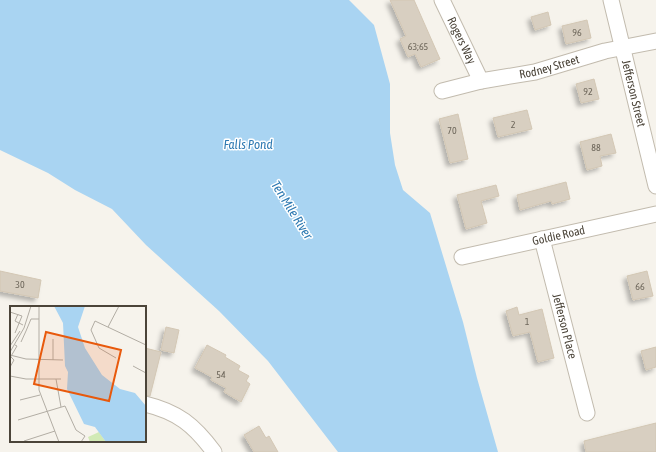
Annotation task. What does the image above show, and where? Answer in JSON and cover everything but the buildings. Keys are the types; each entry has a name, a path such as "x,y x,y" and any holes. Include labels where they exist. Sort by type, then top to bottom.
{"street":[{"name":"Rogers Way","path":"442,0 481,81"},
{"name":"Jefferson Street","path":"611,0 656,186"},
{"name":"Rodney Street","path":"442,91 481,81 535,72 623,48 656,41"},
{"name":"Goldie Road","path":"462,257 656,214"},
{"name":"Jefferson Place","path":"542,239 587,413"},
{"path":"146,404 159,408 187,421 214,452"}],"water":[{"name":"Falls Pond","path":"0,0 349,0 374,25 390,84 390,133 395,165 403,190 430,213 463,322 498,452 338,452 268,361 219,311 146,245 112,209 75,190 48,173 0,150"}],"water label":[{"name":"Ten Mile River","path":"292,210"}]}
